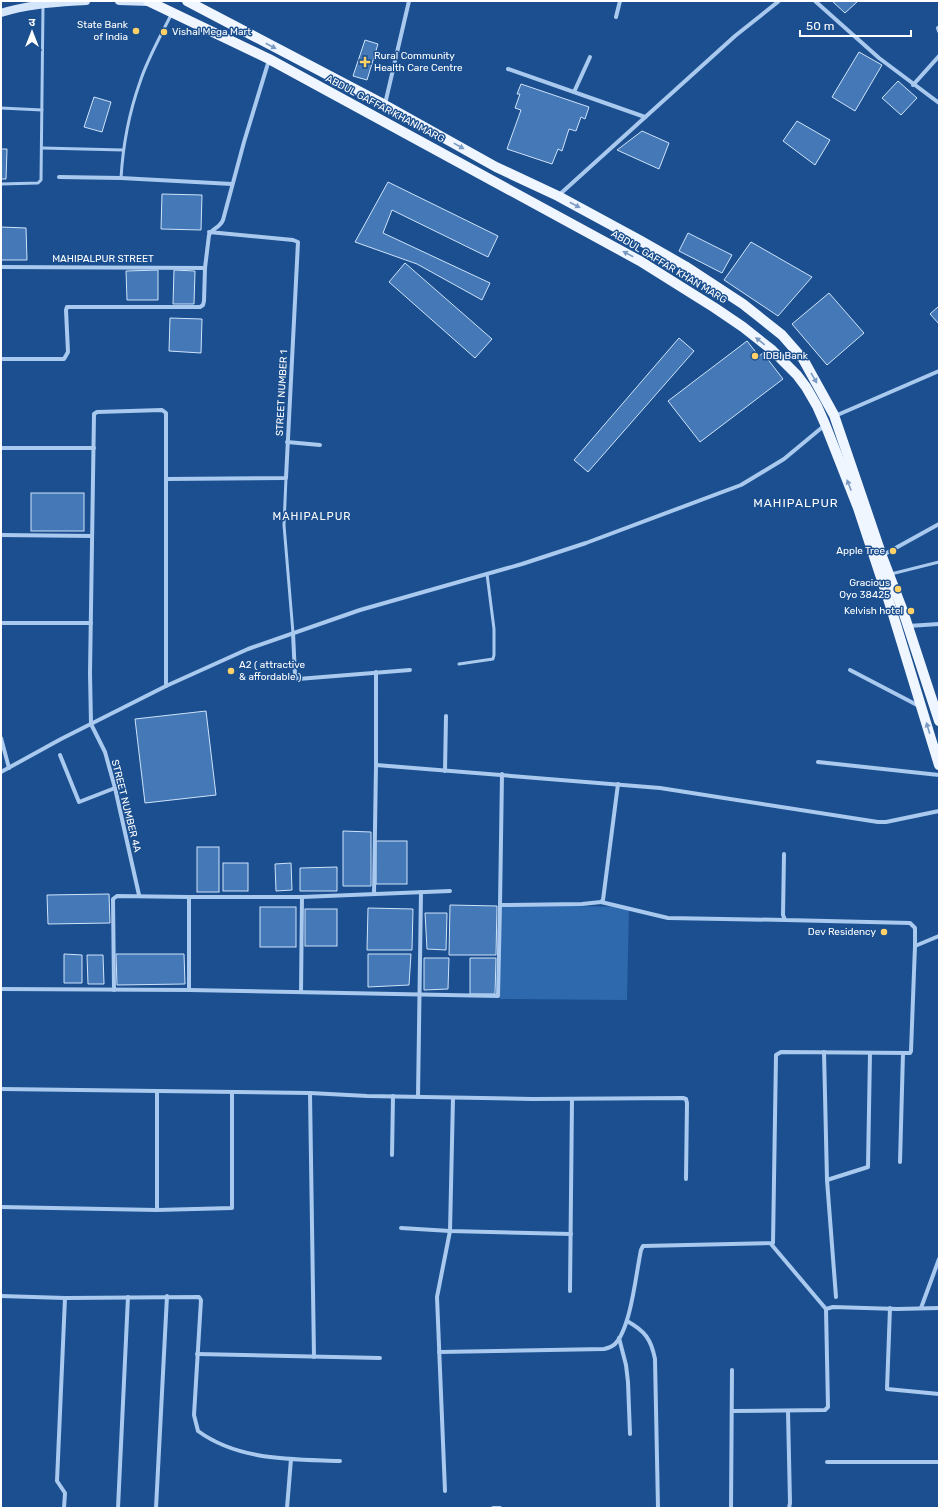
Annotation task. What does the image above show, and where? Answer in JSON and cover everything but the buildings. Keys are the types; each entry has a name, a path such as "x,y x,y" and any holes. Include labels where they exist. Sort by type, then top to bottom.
{"main road":[{"path":"1,13 43,4 86,1"},
{"path":"118,1 149,1"},
{"name":"ABDUL GAFFAR KHAN MARG","path":"149,1 269,59 640,261 715,308 743,327 772,350 797,376 806,388 817,406 825,424 858,508 892,608 939,765"},
{"name":"ABDUL GAFFAR KHAN MARG","path":"187,1 385,105 496,166 558,196 685,266 762,317 782,335 803,359 834,416 882,556 908,626 939,721"}],"street":[{"path":"385,105 409,1"},
{"path":"616,17 620,1"},
{"path":"558,196 735,36 779,1"},
{"path":"815,1 874,54 913,85 939,103"},
{"path":"913,85 939,56"},
{"path":"574,92 590,57"},
{"path":"1,359 64,359 68,352 67,307 202,306 204,301 204,268 210,232 221,225 269,59"},
{"path":"508,69 645,117"},
{"path":"59,177 121,178 232,184"},
{"name":"STREET NUMBER 1","path":"210,232 293,240 298,242 286,478"},
{"name":"MAHIPALPUR STREET","path":"1,267 204,268"},
{"path":"834,416 939,371"},
{"path":"91,724 90,674 94,412 164,410 166,415 166,686"},
{"path":"1,772 166,686 248,649 367,608 487,574 586,542 741,485 784,459 825,424"},
{"path":"287,442 320,445"},
{"path":"1,448 94,448"},
{"path":"166,479 286,478"},
{"path":"882,556 939,524"},
{"path":"1,535 92,536"},
{"path":"1,623 91,623"},
{"path":"908,626 939,624"},
{"path":"293,634 296,678 410,670"},
{"path":"850,670 922,707"},
{"path":"374,894 376,672"},
{"path":"445,771 446,716"},
{"name":"STREET NUMBER 4A","path":"91,724 105,752 115,788 139,896"},
{"path":"1,738 9,768"},
{"path":"60,755 79,802 115,788"},
{"path":"818,762 939,775"},
{"path":"376,765 502,774 660,788 878,822 939,811"},
{"path":"1,989 189,990 498,996 502,774"},
{"path":"602,902 618,784"},
{"path":"784,854 783,915 785,920"},
{"path":"114,990 114,898 117,896 302,897 450,891"},
{"path":"418,1097 421,892"},
{"path":"189,897 189,990"},
{"path":"301,992 302,897"},
{"path":"500,905 582,904 602,902 668,918 910,923 915,928 910,1053 781,1052 776,1055 774,1241 771,1244"},
{"path":"915,946 939,936"},
{"path":"824,1052 827,1180 836,1297"},
{"path":"827,1180 868,1167 870,1053"},
{"path":"900,1162 902,1053"},
{"path":"1,1089 310,1093 453,1098 572,1099 679,1097 686,1098 687,1103 686,1180"},
{"path":"157,1092 157,1210"},
{"path":"1,1208 157,1210 232,1208 232,1093"},
{"path":"310,1093 314,1357"},
{"path":"392,1155 393,1096"},
{"path":"445,1491 437,1297 450,1231 453,1098"},
{"path":"570,1291 572,1099"},
{"path":"400,1228 450,1231 571,1234"},
{"path":"732,1411 827,1409 826,1309 771,1244"},
{"path":"439,1352 604,1349 614,1345 628,1321 643,1246 771,1244"},
{"path":"921,1308 939,1259"},
{"path":"1,1296 65,1298 197,1296 200,1298 194,1415 198,1431 223,1445 257,1455 291,1459 340,1461"},
{"path":"156,1508 167,1296"},
{"path":"64,1508 65,1493 57,1481 65,1298"},
{"path":"118,1508 128,1298"},
{"path":"826,1309 833,1306 939,1308"},
{"path":"890,1308 887,1389 939,1394"},
{"path":"628,1321 639,1327 647,1336 655,1358 658,1508"},
{"path":"619,1338 627,1376 630,1434"},
{"path":"197,1354 380,1358"},
{"path":"732,1370 732,1508"},
{"path":"788,1411 789,1508"},
{"path":"287,1508 291,1459"},
{"path":"826,1462 939,1462"},
{"path":"493,1508 500,1508"}],"lane":[{"path":"1,184 40,182 42,175 43,4"},
{"path":"121,178 123,150 128,123 140,80 172,13"},
{"path":"1,108 42,110"},
{"path":"42,148 123,150"},
{"name":"STREET NUMBER 1","path":"286,478 284,525 293,634"},
{"path":"890,575 939,562"},
{"path":"459,664 493,659 494,629 487,574"}],"shaded area":[{"path":"500,905 629,907 627,1000 500,999"}],"place":[{"name":"State Bank of India","path":"136,31"},
{"name":"Vishal Mega Mart","path":"164,32"},
{"name":"Rural Community Health Care Centre","path":"365,62"},
{"name":"IDBI Bank","path":"755,356"},
{"name":"Apple Tree","path":"893,551"},
{"name":"Gracious Oyo 38425","path":"898,589"},
{"name":"Kelvish hotel","path":"911,611"},
{"name":"A2 ( attractive & affordable )","path":"231,671"},
{"name":"Dev Residency","path":"884,932"}],"district":[{"name":"MAHIPALPUR","path":"796,503"},
{"name":"MAHIPALPUR","path":"312,516"}]}
